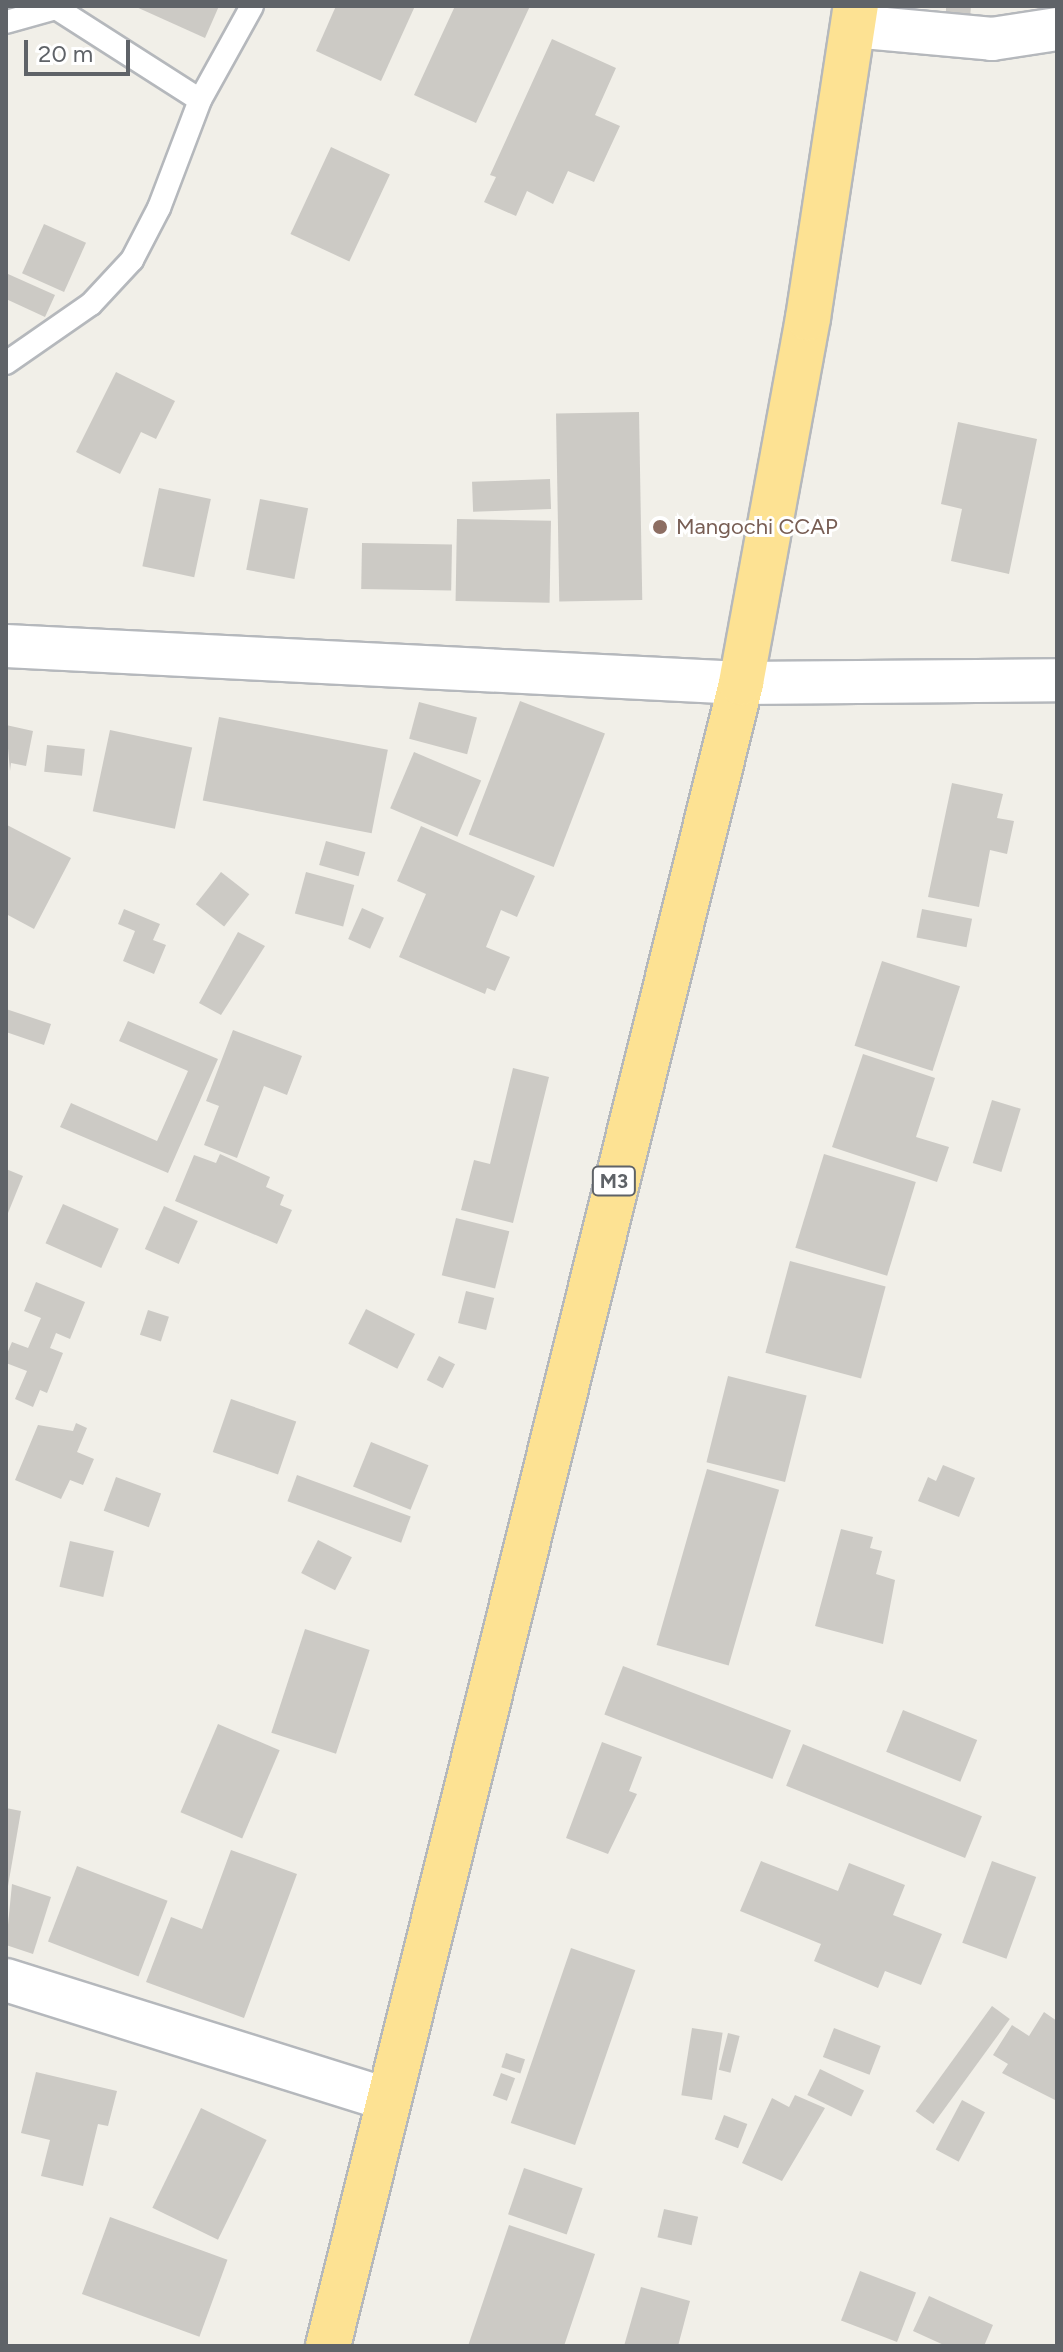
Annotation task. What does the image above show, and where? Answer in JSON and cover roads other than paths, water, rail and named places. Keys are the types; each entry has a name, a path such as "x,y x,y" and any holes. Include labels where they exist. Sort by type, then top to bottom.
{"highway":[{"name":"M3","path":"328,2346 386,2099 741,683 808,318 854,16"}],"street":[{"path":"854,16 992,39 1057,29"},
{"path":"6,646 741,683 1057,680"},
{"path":"6,1980 386,2099"}],"lane":[{"path":"6,363 91,304 132,260 159,208 200,100 252,6"},
{"path":"6,22 54,7 200,100"}],"place":[{"name":"Mangochi CCAP","path":"660,527"}]}
